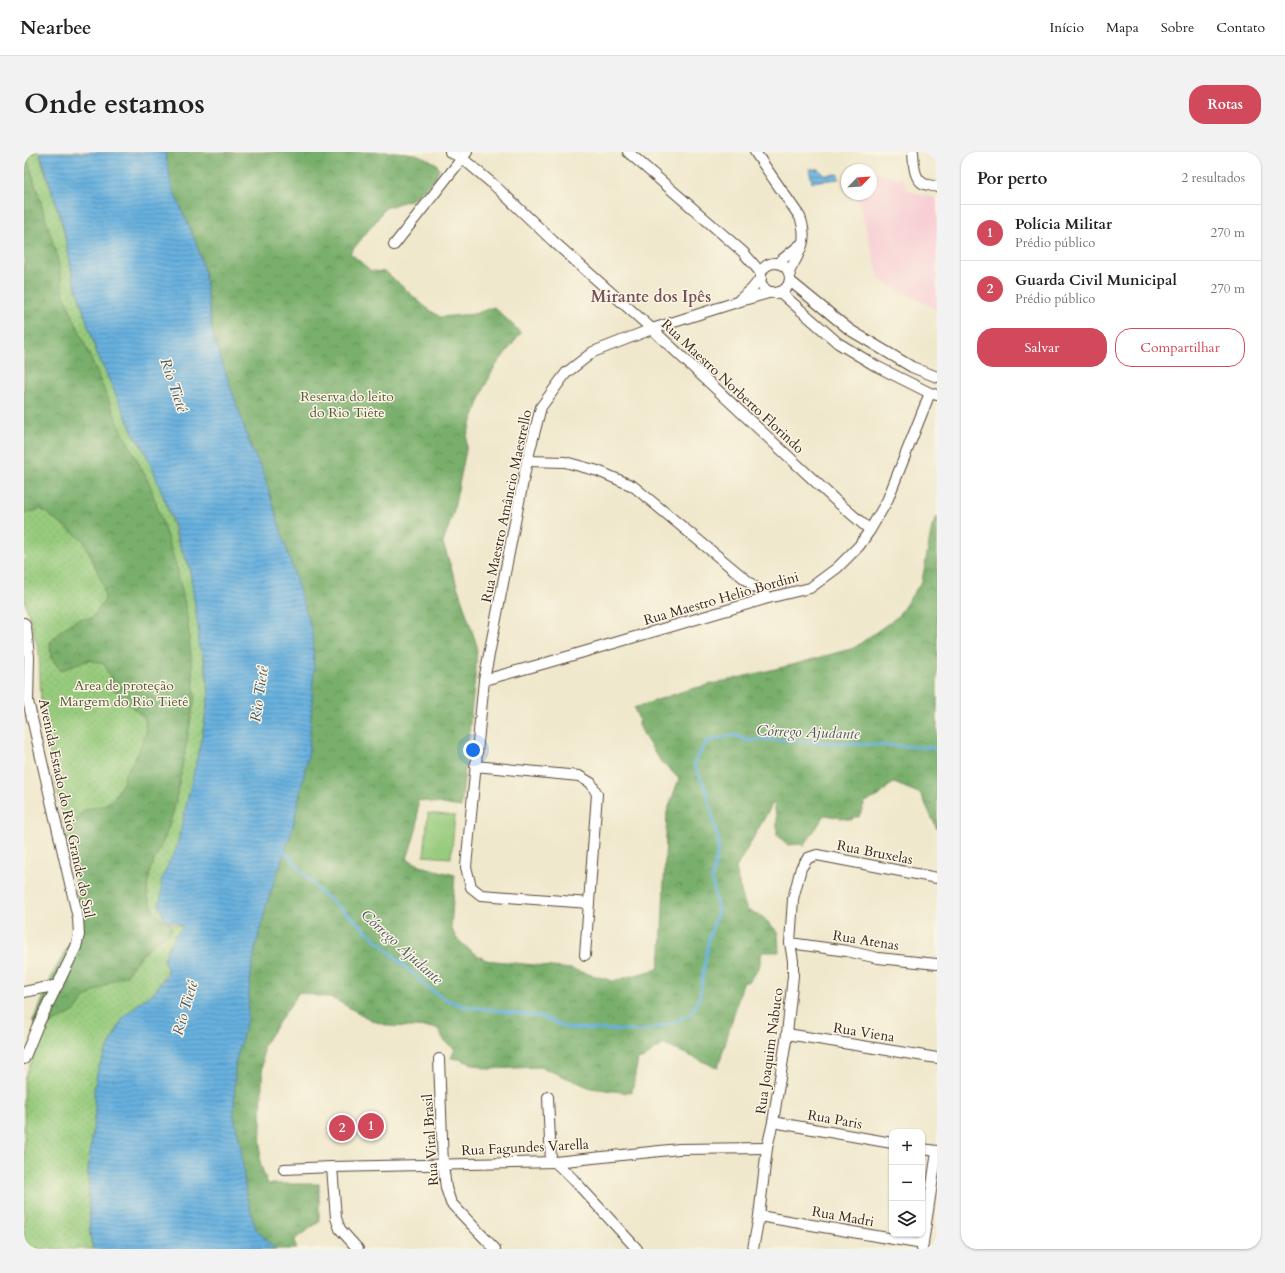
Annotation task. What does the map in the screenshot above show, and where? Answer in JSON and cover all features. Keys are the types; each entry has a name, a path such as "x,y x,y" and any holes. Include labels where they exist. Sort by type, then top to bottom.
{"street":[{"name":"Rua Maestro Norberto Florindo","path":"450,152 464,155 553,241 652,329 835,500 870,530"},
{"path":"628,152 743,252 761,276 764,287 776,292 838,343 876,366 933,394"},
{"path":"755,152 800,217 804,227 804,243 789,276 788,286 776,292"},
{"path":"913,152 915,172 918,179 924,184 937,187"},
{"path":"394,245 464,155"},
{"path":"761,276 764,268 773,264 804,243"},
{"path":"743,252 786,268 789,276 850,330 912,367 937,376"},
{"name":"Rua Maestro Amâncio Maestrello","path":"737,302 752,289 761,276"},
{"name":"Rua Maestro Amâncio Maestrello","path":"589,903 481,894 471,886 466,867 484,680 527,461 541,407 566,373 593,352 652,329 737,302 776,292"},
{"name":"Rua Maestro Helio Bordini","path":"484,680 768,598 810,588 837,568 859,546 870,530 887,501 933,394"},
{"path":"527,461 565,462 598,471 633,486 768,598"},
{"name":"Avenida Estado do Rio Grande do Sul","path":"24,623 26,627 29,657 26,701 78,918 79,935 76,947 37,1027 24,1059"},
{"path":"475,766 579,776 591,783 597,794 585,955"},
{"name":"Rua Bruxelas","path":"808,858 817,855 828,856 937,878"},
{"name":"Rua Joaquim Nabuco","path":"754,1249 767,1148 773,1122 787,1034 793,976 793,961 790,943 793,899 801,868 808,858"},
{"name":"Rua Atenas","path":"790,943 847,951 878,958 937,964"},
{"path":"24,992 58,985"},
{"name":"Rua Viena","path":"787,1034 937,1058"},
{"name":"Rua Vital Brasil","path":"439,1059 443,1165 446,1188 452,1204 495,1249"},
{"path":"548,1097 553,1162 573,1179 637,1249"},
{"name":"Rua Paris","path":"773,1122 889,1142"},
{"name":"Rua Fagundes Varella","path":"284,1169 553,1162 679,1149 767,1148"},
{"path":"923,1246 937,1152 925,1150"},
{"path":"332,1167 336,1218 340,1229 358,1249"},
{"name":"Rua Madri","path":"759,1216 923,1246"}],"shaded area":[{"path":"877,174 903,179 909,191 937,199 937,310 879,279 859,200 877,200"}],"green space":[{"name":"Area de proteção Margem do Rio Tietê","path":"24,152 39,152 63,227 73,278 97,353 135,437 156,475 179,545 189,565 209,693 202,736 165,921 183,927 175,935 167,969 95,1112 90,1235 93,1249 24,1249 24,1079 61,990 85,925 48,747 41,702 39,652 24,598"},
{"path":"24,152 26,154 57,256 64,295 119,425 150,485 177,568 187,615 195,697 174,810 165,837 151,868 147,886 148,897 153,910 159,917 172,927 169,934 155,941 134,964 127,975 112,981 86,997 75,1011 47,1025 32,1021 36,1016 53,974 75,933 79,906 70,847 72,826 84,810 105,805 114,798 124,781 125,773 133,762 146,733 145,718 118,694 104,664 90,660 75,664 61,671 51,658 50,643 60,631 78,619 92,618 105,600 103,584 84,541 41,509 24,514"},
{"name":"Reserva do leito do Rio Tiête","path":"149,152 396,152 416,154 436,163 439,169 435,179 413,199 385,208 350,253 371,271 386,272 424,306 440,317 474,314 494,307 521,333 494,368 485,386 467,435 466,450 453,514 443,543 477,646 461,807 418,800 417,827 407,859 424,867 455,875 451,927 456,938 472,952 486,960 571,969 613,981 658,969 661,953 667,812 679,779 660,760 646,739 639,725 639,720 634,708 687,690 792,665 854,648 897,617 922,581 932,527 937,517 937,829 921,794 894,783 879,796 865,802 859,817 853,817 852,820 825,815 803,847 802,844 788,845 777,835 777,820 773,803 736,868 736,872 747,910 763,917 778,932 779,952 762,952 759,968 749,981 743,983 718,1068 663,1044 642,1059 638,1059 632,1092 629,1093 591,1088 541,1067 487,1069 459,1059 451,1058 455,1049 445,1042 437,1028 389,1026 373,1021 334,999 299,992 263,1046 260,1163 268,1184 319,1184 319,1222 295,1239 296,1249 239,1249 218,1205 241,946"},
{"path":"428,813 455,816 451,858 424,856"}],"water":[{"name":"Rio Tietê","path":"40,152 165,152 172,187 197,245 204,271 213,335 252,450 262,469 312,631 314,666 309,751 292,831 267,903 255,950 250,982 247,1019 235,1065 234,1116 241,1147 246,1195 256,1229 275,1249 93,1249 90,1235 88,1171 95,1112 94,1090 98,1068 123,1018 140,1002 154,993 167,974 164,959 166,953 175,935 183,927 175,922 165,921 159,905 162,893 161,881 176,850 202,736 209,693 205,661 198,643 199,634 189,564 180,546 174,524 152,467 143,447 135,437 97,353 73,278 63,227"},
{"path":"809,169 818,169 825,175 838,174 839,179 812,182"}],"waterway":[{"name":"Córrego Ajudante","path":"283,849 320,892 356,921 428,988 445,999 463,1006 542,1017 568,1028 642,1031 675,1022 691,1013 699,999 709,938 718,911 712,880 719,844 707,792 694,763 707,741 734,735 749,741 764,739 937,748"}],"place":[{"name":"Polícia Militar","path":"371,1126"},
{"name":"Guarda Civil Municipal","path":"342,1128"}],"district":[{"name":"Mirante dos Ipês","path":"651,296"}]}
